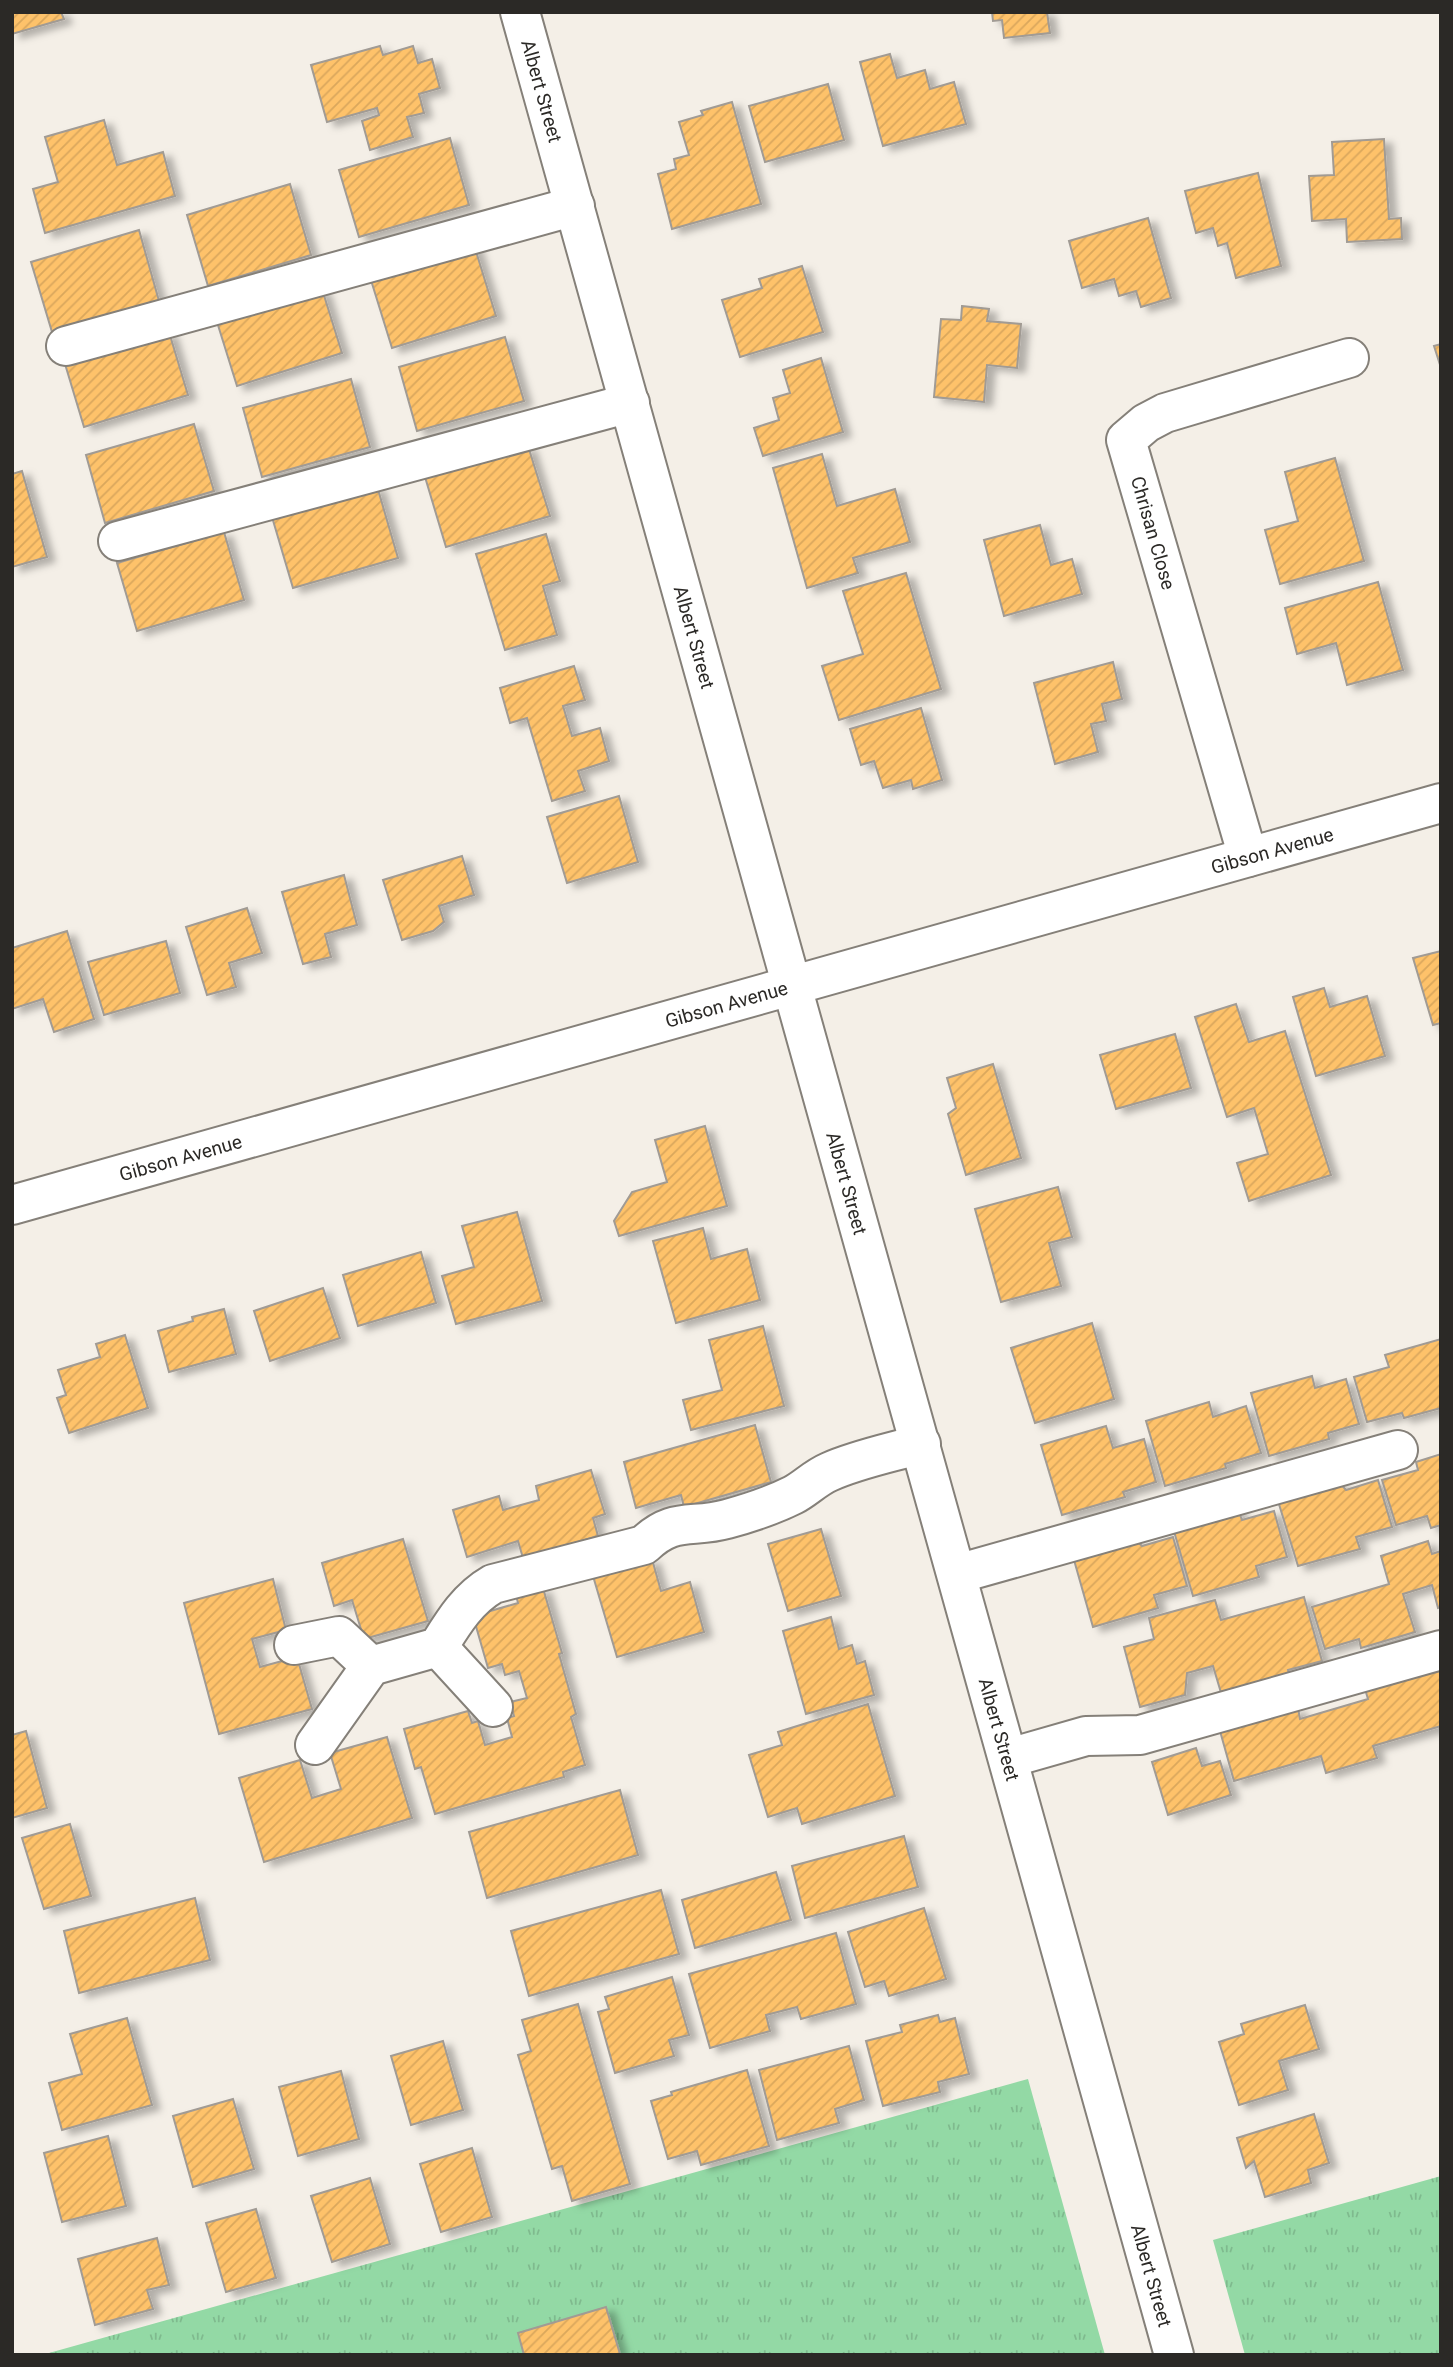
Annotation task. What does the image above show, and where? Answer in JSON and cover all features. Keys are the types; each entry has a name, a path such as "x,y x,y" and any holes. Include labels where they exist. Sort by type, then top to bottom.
{"street":[{"name":"Albert Street","path":"520,12 1174,2355"},
{"path":"66,346 575,206"},
{"name":"Chrisan Close","path":"1248,857 1126,440 1146,423 1166,413 1349,359"},
{"path":"118,541 630,403"},
{"name":"Gibson Avenue","path":"12,1205 1441,803"},
{"path":"316,1745 371,1666 438,1647 463,1609 482,1590 493,1584 643,1545 667,1527 727,1519 794,1494 829,1472 921,1444"},
{"path":"957,1574 1398,1450"},
{"path":"294,1645 339,1636 371,1666"},
{"path":"438,1647 493,1707"},
{"path":"1009,1758 1086,1736 1140,1735 1441,1650"}],"green space":[{"path":"1028,2079 1105,2355 49,2355 49,2353"},
{"path":"1441,2176 1441,2355 1245,2355 1213,2240"}],"building":[{"path":"12,12 61,12 64,19 12,34"},
{"path":"992,12 1047,12 1050,33 1004,38 1002,20 993,21"},
{"path":"380,46 383,55 413,46 418,63 432,59 440,88 419,94 424,113 407,117 413,137 370,150 362,121 379,115 377,108 327,122 311,65"},
{"path":"890,54 897,78 925,70 930,89 954,82 966,124 883,146 860,62"},
{"path":"828,84 844,140 765,162 749,106"},
{"path":"732,102 761,204 672,229 658,174 676,169 674,159 689,155 679,122 703,115 701,111"},
{"path":"104,120 117,165 163,152 175,196 45,233 33,189 58,182 45,137"},
{"path":"450,138 469,205 359,237 339,170"},
{"path":"1384,139 1389,219 1401,218 1402,239 1347,242 1346,219 1312,221 1309,176 1334,175 1332,142"},
{"path":"1258,173 1281,266 1236,278 1227,243 1218,246 1213,228 1196,233 1185,191"},
{"path":"290,184 311,255 208,286 187,215"},
{"path":"1148,218 1171,298 1141,307 1136,291 1119,296 1114,279 1082,288 1069,241"},
{"path":"139,230 159,301 52,332 31,262"},
{"path":"474,245 496,316 392,348 370,277"},
{"path":"802,266 823,332 740,357 722,300 762,288 759,279"},
{"path":"322,289 342,353 237,386 217,322"},
{"path":"962,306 989,309 987,321 1021,324 1017,368 987,365 984,402 934,397 941,319 961,320"},
{"path":"169,332 188,395 84,427 65,364"},
{"path":"505,337 524,401 417,431 399,367"},
{"path":"1441,344 1441,368 1434,346"},
{"path":"821,358 843,432 763,456 754,428 779,420 773,398 790,393 783,370"},
{"path":"351,379 370,447 262,477 243,408"},
{"path":"194,424 214,491 105,523 86,455"},
{"path":"528,446 550,516 446,547 425,477"},
{"path":"822,454 837,506 895,489 910,542 853,558 858,573 807,588 773,468"},
{"path":"1335,458 1364,561 1280,584 1265,530 1298,521 1285,472"},
{"path":"22,471 47,557 12,567 12,474"},
{"path":"377,486 398,558 293,588 272,517"},
{"path":"1040,525 1051,565 1072,559 1082,594 1004,616 984,540"},
{"path":"224,532 244,600 137,631 117,563"},
{"path":"546,534 560,581 543,586 557,635 505,650 476,554"},
{"path":"906,573 941,689 839,720 822,666 863,654 843,591"},
{"path":"1378,582 1403,670 1347,685 1336,643 1297,654 1285,608"},
{"path":"1113,662 1122,699 1102,704 1106,721 1091,724 1098,752 1055,764 1034,683"},
{"path":"574,666 585,700 563,706 572,736 600,728 609,761 578,771 585,791 552,801 527,718 510,723 500,688"},
{"path":"921,708 942,780 913,789 911,780 883,788 874,761 861,765 850,729"},
{"path":"619,796 638,862 567,883 547,817"},
{"path":"462,856 474,895 439,906 444,922 433,931 402,940 383,880"},
{"path":"344,875 357,925 325,934 331,957 303,964 282,892"},
{"path":"247,908 262,953 229,963 236,987 207,995 186,927"},
{"path":"67,931 94,1019 54,1032 43,999 12,1009 12,948"},
{"path":"166,941 180,993 104,1015 88,962"},
{"path":"1441,951 1441,1023 1433,1025 1413,958"},
{"path":"1324,988 1330,1007 1367,996 1385,1056 1316,1076 1293,997"},
{"path":"1236,1004 1249,1042 1285,1031 1331,1175 1249,1201 1237,1163 1268,1154 1254,1108 1227,1117 1195,1017"},
{"path":"1175,1034 1191,1088 1116,1109 1100,1055"},
{"path":"993,1064 1021,1158 966,1175 948,1114 956,1108 947,1078"},
{"path":"705,1126 727,1206 619,1236 614,1221 632,1192 667,1182 655,1140"},
{"path":"1058,1187 1072,1237 1049,1243 1061,1286 1001,1302 975,1209"},
{"path":"517,1212 542,1301 456,1324 442,1276 474,1267 462,1226"},
{"path":"703,1228 711,1259 747,1249 760,1300 676,1323 653,1241"},
{"path":"421,1252 436,1303 358,1326 343,1275"},
{"path":"323,1288 340,1338 270,1361 254,1311"},
{"path":"224,1309 236,1354 169,1372 158,1331 193,1321 192,1317"},
{"path":"1092,1323 1114,1399 1035,1423 1011,1348"},
{"path":"763,1326 784,1406 691,1430 683,1400 722,1390 709,1340"},
{"path":"125,1335 148,1408 69,1433 57,1398 66,1395 58,1370 100,1357 96,1344"},
{"path":"1441,1339 1441,1408 1404,1418 1402,1413 1367,1422 1354,1377 1389,1367 1385,1355"},
{"path":"1312,1376 1315,1388 1346,1379 1359,1424 1328,1433 1329,1439 1269,1456 1251,1393"},
{"path":"1209,1402 1213,1417 1246,1406 1261,1453 1225,1464 1226,1468 1165,1486 1146,1421"},
{"path":"755,1425 771,1482 684,1507 681,1495 636,1508 624,1462"},
{"path":"1106,1426 1113,1448 1144,1439 1156,1482 1123,1492 1125,1497 1062,1515 1041,1445"},
{"path":"1441,1454 1441,1525 1431,1528 1427,1516 1396,1525 1382,1480 1418,1470 1416,1462"},
{"path":"591,1470 605,1514 593,1518 598,1536 523,1558 518,1541 467,1557 453,1510 499,1496 503,1510 539,1500 536,1486"},
{"path":"1378,1480 1392,1527 1356,1537 1360,1549 1298,1566 1278,1501 1340,1483 1346,1490"},
{"path":"1238,1509 1242,1520 1274,1511 1287,1557 1256,1566 1259,1577 1193,1596 1173,1528"},
{"path":"821,1529 841,1596 788,1611 768,1544"},
{"path":"1173,1537 1187,1586 1154,1595 1158,1608 1093,1627 1074,1560 1137,1541 1142,1546"},
{"path":"403,1539 428,1621 364,1639 352,1600 334,1606 322,1563"},
{"path":"1428,1541 1432,1554 1441,1551 1441,1607 1438,1608 1432,1585 1403,1594 1415,1632 1361,1648 1359,1639 1325,1649 1312,1607 1389,1584 1381,1556"},
{"path":"652,1559 661,1591 690,1582 704,1632 617,1657 593,1576"},
{"path":"273,1579 286,1630 252,1639 260,1667 297,1657 312,1709 219,1734 184,1603"},
{"path":"543,1588 562,1653 559,1654 576,1714 571,1717 585,1765 563,1772 564,1777 435,1814 421,1767 415,1769 404,1729 468,1711 472,1723 478,1721 485,1745 512,1737 507,1718 514,1716 510,1702 527,1698 519,1671 505,1675 502,1664 488,1668 473,1616 518,1603 516,1595"},
{"path":"1304,1597 1322,1661 1288,1670 1290,1678 1222,1696 1213,1666 1187,1673 1185,1695 1140,1707 1124,1647 1154,1639 1149,1618 1215,1600 1221,1620"},
{"path":"831,1617 839,1649 852,1645 857,1664 865,1661 874,1695 806,1714 783,1631"},
{"path":"1441,1666 1441,1726 1373,1746 1377,1758 1326,1773 1321,1756 1234,1781 1220,1731 1298,1708 1300,1719 1368,1699 1365,1689"},
{"path":"868,1704 895,1796 802,1824 797,1808 768,1817 749,1755 782,1745 778,1732"},
{"path":"26,1731 47,1808 12,1818 12,1735"},
{"path":"387,1737 412,1818 264,1862 239,1778 300,1760 312,1798 341,1789 330,1753"},
{"path":"1196,1748 1202,1766 1220,1761 1231,1795 1168,1815 1152,1762"},
{"path":"620,1790 638,1855 487,1898 469,1832"},
{"path":"70,1824 91,1896 44,1909 22,1838"},
{"path":"904,1836 918,1887 805,1918 792,1866"},
{"path":"776,1872 791,1920 695,1948 682,1900"},
{"path":"661,1890 679,1954 529,1996 511,1931"},
{"path":"195,1898 210,1960 79,1993 64,1931"},
{"path":"924,1908 946,1979 889,1996 884,1981 865,1987 848,1932"},
{"path":"836,1933 856,2004 801,2019 797,2007 766,2015 770,2031 710,2048 689,1974"},
{"path":"672,1977 689,2035 669,2040 674,2056 615,2073 598,2012 609,2009 605,1997"},
{"path":"578,2004 630,2184 572,2201 562,2166 552,2169 518,2055 531,2051 522,2020"},
{"path":"1305,2005 1319,2049 1279,2061 1288,2090 1239,2105 1219,2042 1244,2034 1241,2024"},
{"path":"938,2015 940,2022 955,2018 969,2074 938,2082 940,2092 883,2106 866,2041 902,2032 900,2025"},
{"path":"127,2018 152,2105 62,2130 49,2083 82,2074 70,2034"},
{"path":"443,2041 463,2110 411,2125 391,2056"},
{"path":"849,2046 864,2100 835,2109 839,2123 777,2140 759,2070"},
{"path":"747,2070 769,2146 701,2165 697,2151 668,2159 651,2101 672,2095 671,2092"},
{"path":"341,2071 359,2139 298,2156 279,2087"},
{"path":"233,2099 254,2169 193,2187 173,2116"},
{"path":"1314,2114 1329,2163 1308,2170 1311,2183 1265,2197 1254,2161 1246,2168 1237,2138"},
{"path":"108,2136 126,2206 62,2222 44,2153"},
{"path":"472,2148 492,2217 441,2232 420,2164"},
{"path":"370,2178 390,2244 332,2262 311,2196"},
{"path":"256,2209 276,2278 226,2292 206,2223"},
{"path":"157,2238 169,2285 147,2290 153,2309 95,2325 78,2259"},
{"path":"606,2307 620,2354 524,2355 518,2333"}]}
